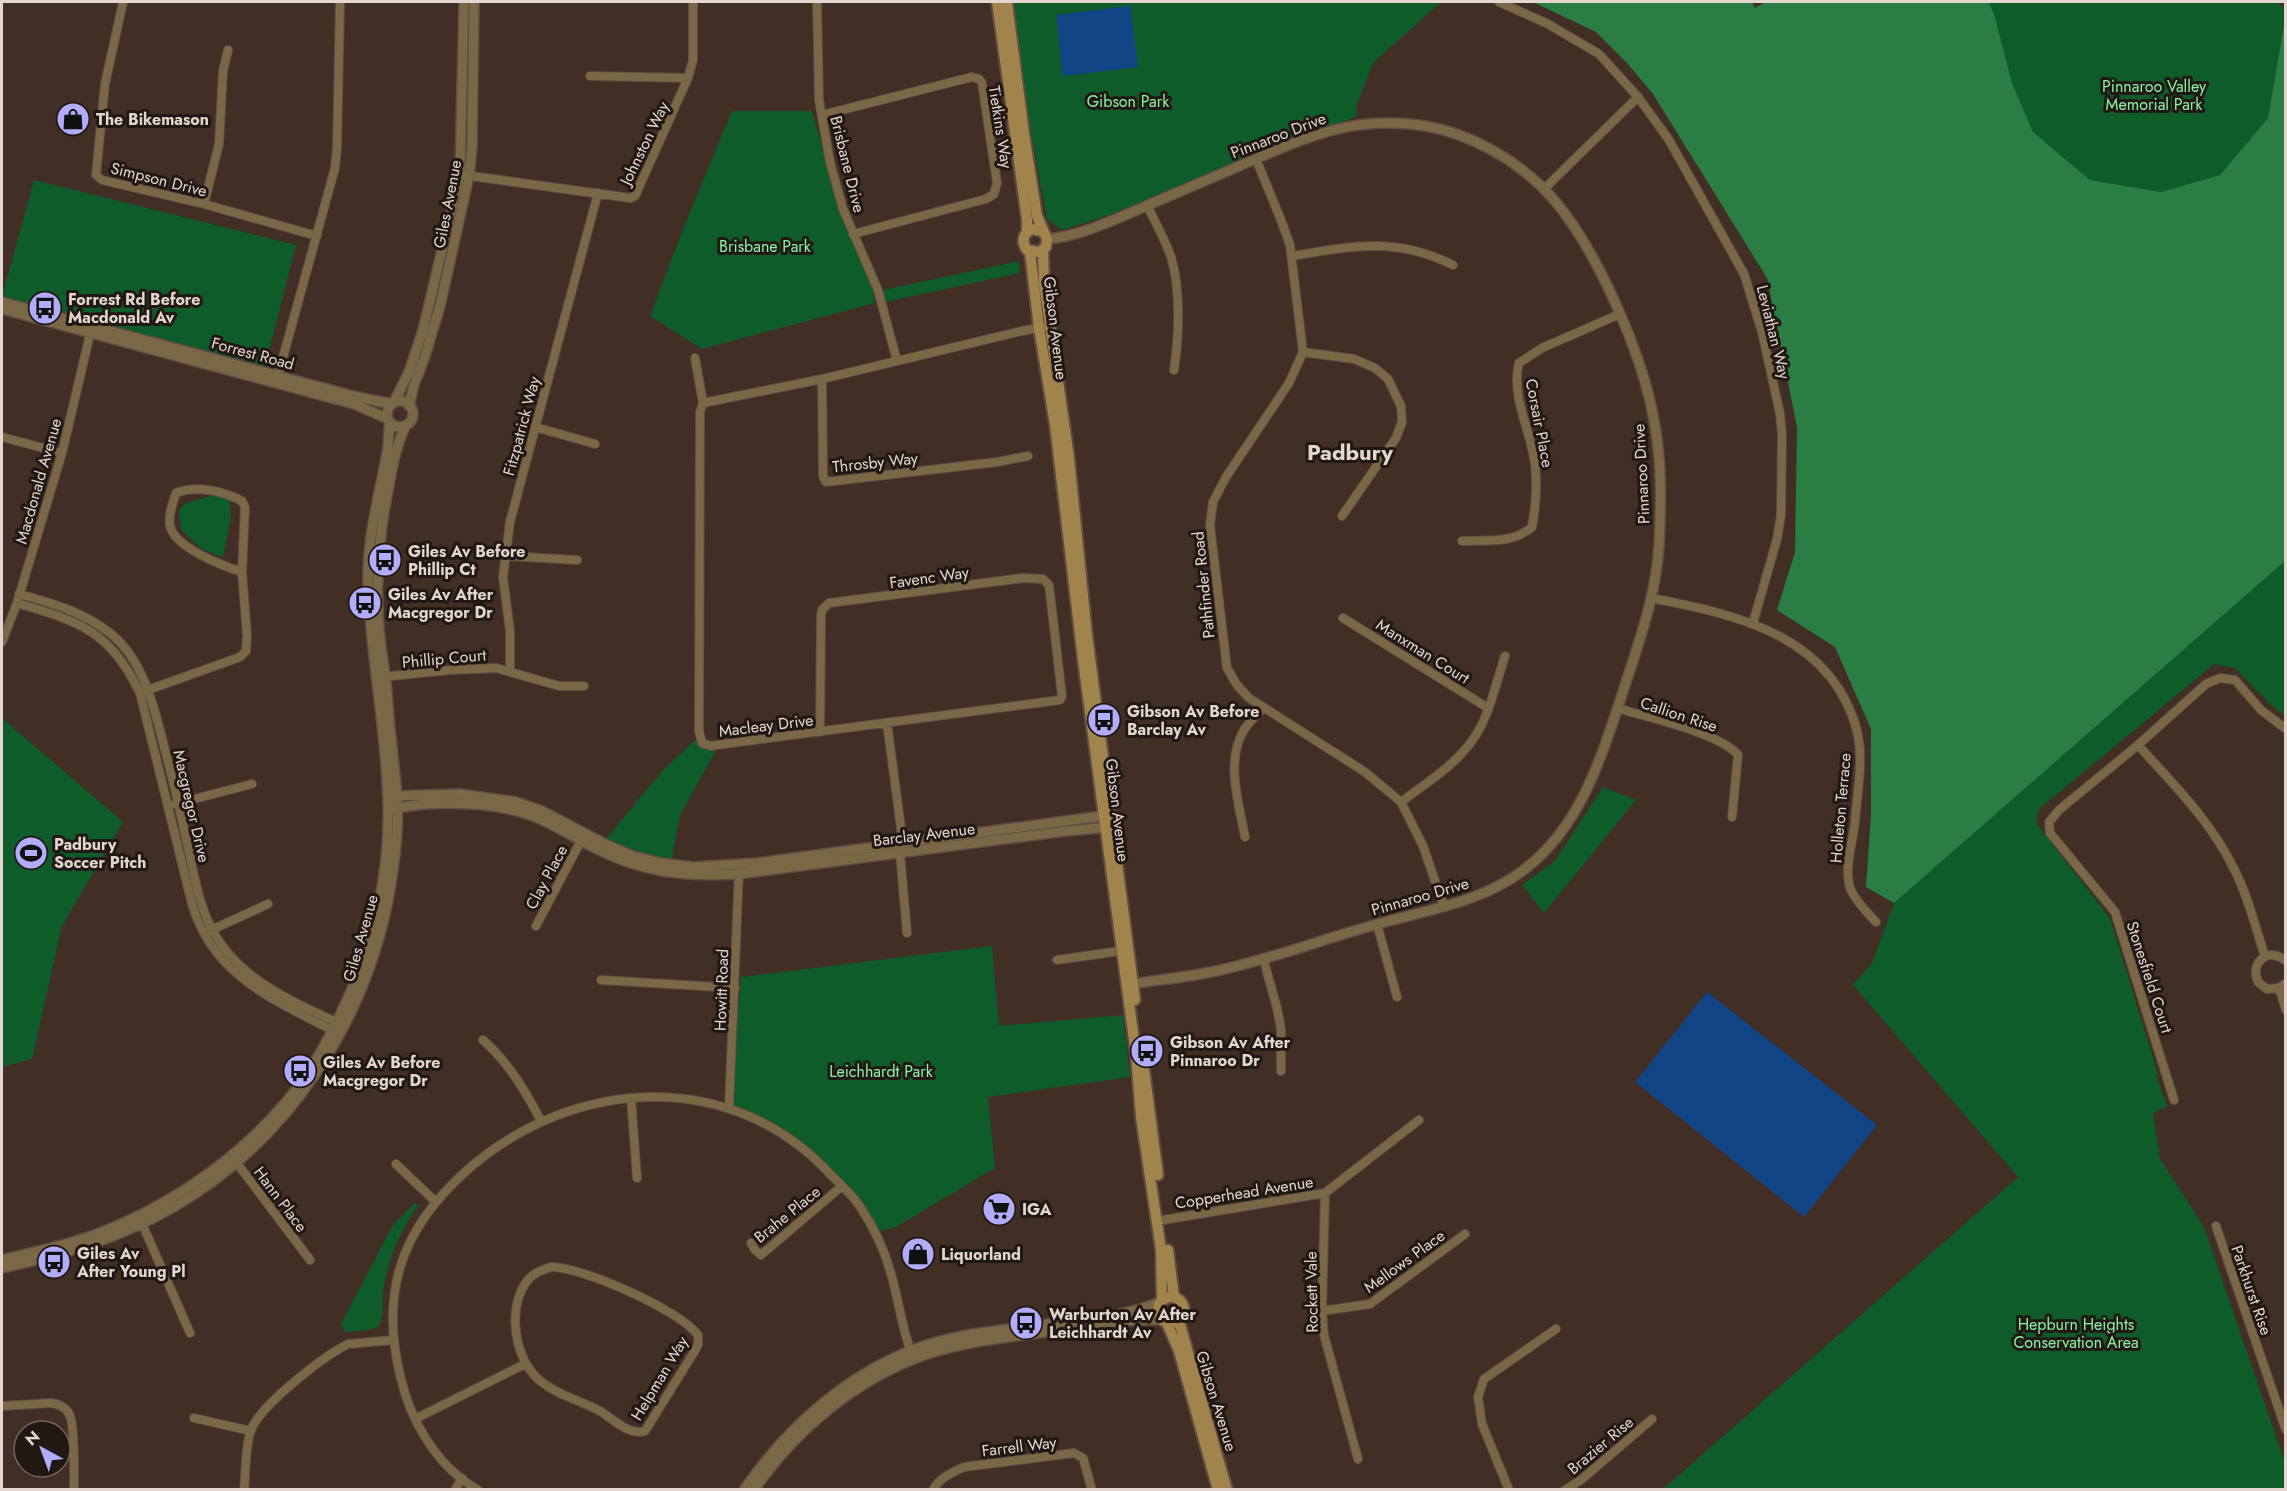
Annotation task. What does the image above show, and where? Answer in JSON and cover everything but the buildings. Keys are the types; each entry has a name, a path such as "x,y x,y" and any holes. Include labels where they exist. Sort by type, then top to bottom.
{"main road":[{"path":"997,2 1028,220 1023,243 1030,252 1039,252 1043,250 1045,235 1037,216 1007,2"},
{"path":"1027,231 1035,228 1045,235"},
{"name":"Gibson Avenue","path":"1043,250 1045,327"},
{"name":"Gibson Avenue","path":"1030,252 1069,458 1108,815 1160,1220 1174,1297"},
{"name":"Gibson Avenue","path":"1160,1220 1164,1292 1161,1301"},
{"path":"1174,1297 1181,1302 1184,1310 1179,1321 1164,1321 1158,1313 1161,1301 1174,1297"},
{"name":"Gibson Avenue","path":"1164,1321 1179,1351 1218,1490"},
{"name":"Gibson Avenue","path":"1179,1321 1227,1490"}],"street":[{"name":"Simpson Drive","path":"123,2 105,84 96,175 102,180 204,204 317,236"},
{"path":"277,379 335,168 340,2"},
{"name":"Giles Avenue","path":"409,406 440,306 465,175 464,2"},
{"name":"Giles Avenue","path":"393,403 409,372 423,330 472,147 474,2"},
{"name":"Johnston Way","path":"465,175 630,198 635,196 688,78 693,60 693,2"},
{"name":"Brisbane Drive","path":"817,2 822,115 830,162 843,209 878,290 897,361"},
{"name":"Leviathan Way","path":"1499,2 1524,12 1599,54 1638,97 1669,140 1744,274 1762,332 1780,414 1782,434 1781,515 1777,539 1753,622"},
{"path":"204,204 219,144 223,71 228,50"},
{"path":"590,76 688,78"},
{"name":"Tietkins Way","path":"822,115 972,77 979,79 982,83 997,183 994,194 987,198 853,234"},
{"path":"1544,189 1638,97"},
{"name":"Pinnaroo Drive","path":"1045,235 1097,227 1290,144 1340,127 1373,123 1405,123 1431,127 1483,146 1503,156 1544,189 1573,226 1620,314 1649,398 1656,427 1660,510 1659,551 1651,598 1617,708 1587,792 1555,841 1525,869 1495,888 1444,907 1210,972 1130,985"},
{"path":"1256,159 1281,220 1292,256 1303,352 1354,359 1376,369 1388,379 1401,406 1402,422 1396,438 1342,516"},
{"name":"Fitzpatrick Way","path":"510,671 510,631 503,577 510,522 598,193"},
{"path":"1147,205 1171,256 1174,270 1177,349 1174,370"},
{"path":"1292,256 1366,244 1415,249 1453,265"},
{"name":"Forrest Road","path":"2,302 91,329 277,379 393,403"},
{"name":"Forrest Road","path":"2,309 91,329"},
{"name":"Corsair Place","path":"1462,541 1513,539 1523,535 1532,527 1536,480 1534,458 1518,390 1516,374 1519,363 1542,348 1620,314"},
{"path":"703,403 822,379 1045,327"},
{"name":"Macdonald Avenue","path":"2,642 17,603 63,453 91,329"},
{"name":"Pathfinder Road","path":"1303,352 1289,383 1226,477 1213,502 1210,525 1227,668 1248,698 1357,766 1401,802 1423,846 1444,907"},
{"name":"Macleay Drive","path":"695,358 703,403 700,412 699,524 699,731 702,742 711,746 1060,700 1062,696"},
{"name":"Forrest Road","path":"277,379 362,406 389,421"},
{"name":"Throsby Way","path":"822,379 822,466 826,482 997,462 1028,456"},
{"path":"404,402 409,406 412,417 406,425 398,426 389,421 388,410 393,403 404,402"},
{"name":"Giles Avenue","path":"381,677 369,604 369,561 374,512 387,455 389,421"},
{"name":"Giles Avenue","path":"2,1260 71,1242 140,1220 172,1208 203,1188 283,1117 303,1094 316,1075 366,977 383,924 393,870 393,808 381,677 378,614 379,546 398,440 406,425"},
{"path":"536,427 595,444"},
{"path":"2,437 63,453"},
{"path":"144,691 240,657 246,651 247,635 242,572 245,507 242,501 207,490 186,489 176,493 170,524 173,535 219,565 242,572"},
{"path":"506,556 577,560"},
{"name":"Favenc Way","path":"820,732 821,616 822,609 829,603 1023,578 1043,579 1049,585 1062,696"},
{"name":"Macgregor Drive","path":"19,594 68,609 102,627 126,650 144,691 179,803 200,903 212,930 225,949 247,972 339,1028"},
{"name":"Holleton Terrace","path":"1651,598 1753,622 1787,640 1820,666 1834,683 1857,731 1860,750 1855,824 1848,877 1851,890 1876,922"},
{"name":"Macgregor Drive","path":"17,603 67,618 98,635 123,662 144,691 192,904 203,934 224,963 245,981 275,1001 339,1028"},
{"name":"Manxman Court","path":"1343,618 1488,708"},
{"path":"1401,802 1461,754 1473,739 1488,708 1505,656"},
{"name":"Phillip Court","path":"381,677 496,668 559,686 584,686"},
{"name":"Stonesfield Court","path":"2174,1100 2115,912 2050,833 2049,822 2059,810 2138,745 2206,684 2220,678 2235,680 2261,710 2286,729"},
{"path":"1245,837 1234,775 1235,767 1244,730 1263,708"},
{"name":"Callion Rise","path":"1617,708 1710,737 1731,747 1738,755 1732,817"},
{"path":"887,723 902,848 907,933"},
{"path":"2138,745 2195,808 2220,843 2236,871 2265,956"},
{"path":"168,805 252,784"},
{"name":"Barclay Avenue","path":"392,796 469,794 516,802 542,811 629,864 662,872 700,875 902,848 1110,827"},
{"name":"Barclay Avenue","path":"393,808 423,804 494,806 534,817 582,837"},
{"name":"Barclay Avenue","path":"902,848 1108,815"},
{"name":"Clay Place","path":"536,926 582,837"},
{"name":"Howitt Road","path":"729,1108 739,869"},
{"path":"203,934 268,904"},
{"path":"1377,924 1397,997"},
{"path":"1057,960 1126,950"},
{"path":"2286,961 2277,955 2265,956 2260,959 2255,969 2258,982 2267,989 2282,985 2286,1010"},
{"path":"1263,958 1281,1029 1281,1071"},
{"path":"601,980 735,988"},
{"path":"483,1040 499,1054 524,1088 541,1120"},
{"path":"632,1098 637,1178"},
{"path":"478,1490 437,1454 415,1419 403,1389 393,1340 396,1283 409,1242 421,1219 453,1182 497,1145 541,1120 571,1109 632,1098 685,1099 729,1108 773,1128 814,1155 860,1205 882,1248 912,1356"},
{"name":"Copperhead Avenue","path":"1160,1220 1325,1192 1419,1120"},
{"name":"Hann Place","path":"233,1159 310,1260"},
{"path":"396,1164 436,1202"},
{"name":"Brahe Place","path":"751,1243 761,1255 842,1186"},
{"name":"Rockett Vale","path":"1325,1192 1322,1311 1324,1335 1358,1459"},
{"path":"140,1220 190,1333"},
{"name":"Giles Avenue","path":"2,1268 74,1251 140,1220"},
{"name":"Parkhurst Rise","path":"2216,1226 2286,1430"},
{"name":"Mellows Place","path":"1322,1311 1370,1304 1465,1234"},
{"name":"Helpman Way","path":"551,1267 574,1270 649,1300 694,1330 699,1339 694,1352 650,1425 645,1431 640,1432 630,1431 598,1410 548,1387 525,1364 518,1341 518,1302 528,1280 551,1267"},
{"path":"754,1490 788,1446 816,1419 861,1388 935,1343 981,1333 1131,1312 1161,1301"},
{"path":"744,1490 783,1439 814,1410 854,1382 912,1356 986,1340 1084,1327 1164,1321"},
{"path":"1509,1490 1482,1424 1478,1397 1484,1379 1556,1329"},
{"path":"244,1490 251,1431 257,1420 275,1400 330,1354 348,1344 393,1340"},
{"path":"415,1419 525,1364"},
{"path":"2,1406 51,1403 65,1409 71,1420 74,1490"},
{"path":"194,1418 251,1431"},
{"name":"Brazier Rise","path":"1565,1490 1581,1480 1652,1419"},
{"name":"Farrell Way","path":"933,1490 935,1485 964,1467 1074,1453 1083,1458 1092,1490"},
{"path":"455,1490 462,1478"}],"green space":[{"name":"Gibson Park","path":"1007,2 1441,2 1373,63 1356,107 1357,116 1174,192 1062,230 1047,219"},
{"path":"1533,2 1752,2 1755,8 1765,2 1989,2 2012,83 2033,132 2090,180 2161,192 2220,175 2268,118 2285,19 2285,561 1894,903 1866,887 1871,813 1871,729 1835,647 1777,610 1795,552 1797,427 1767,278 1653,94 1627,63 1596,32"},
{"name":"Pinnaroo Valley Memorial Park","path":"1989,2 2278,2 2285,10 2285,19 2268,118 2220,175 2161,192 2090,180 2033,132 2012,83"},
{"name":"Brisbane Park","path":"732,111 812,111 839,208 869,267 875,303 702,349 650,316"},
{"path":"34,180 296,245 265,367 2,297"},
{"path":"1019,261 1020,273 885,302 883,290"},
{"path":"229,491 231,518 223,557 202,549 181,530 179,510 186,503"},
{"name":"Hepburn Heights Conservation Area","path":"2285,561 2285,716 2235,668 2214,664 2039,809 2036,823 2110,918 2167,1106 2153,1113 2160,1159 2204,1227 2285,1463 2285,1489 1662,1490 2018,1177 1853,985 1872,963 1894,903"},
{"path":"2,718 123,822 62,926 32,1059 2,1067"},
{"path":"695,740 719,745 680,815 671,864 606,839 663,770"},
{"path":"1603,787 1636,800 1544,913 1522,885 1555,861"},
{"name":"Leichhardt Park","path":"992,946 999,1026 1123,1015 1130,1077 988,1097 995,1168 894,1228 874,1232 860,1205 788,1138 730,1108 741,977"},
{"path":"415,1203 418,1205 400,1235 388,1268 380,1324 370,1330 345,1332 341,1324 393,1225"}],"water":[{"path":"1130,6 1138,67 1063,76 1056,15"},
{"path":"1707,992 1877,1125 1804,1217 1635,1082"}],"place":[{"name":"The Bikemason","path":"73,119"},
{"name":"Forrest Rd Before Macdonald Av","path":"45,308"},
{"name":"Giles Av Before Phillip Ct","path":"385,560"},
{"name":"Giles Av After Macgregor Dr","path":"365,603"},
{"name":"Gibson Av Before Barclay Av","path":"1104,720"},
{"name":"Padbury Soccer Pitch","path":"31,853"},
{"name":"Gibson Av After Pinnaroo Dr","path":"1147,1051"},
{"name":"Giles Av Before Macgregor Dr","path":"300,1071"},
{"name":"IGA","path":"999,1209"},
{"name":"Liquorland","path":"918,1254"},
{"name":"Giles Av After Young Pl","path":"54,1262"},
{"name":"Warburton Av After Leichhardt Av","path":"1026,1323"}],"district":[{"name":"Padbury","path":"1350,452"}]}
